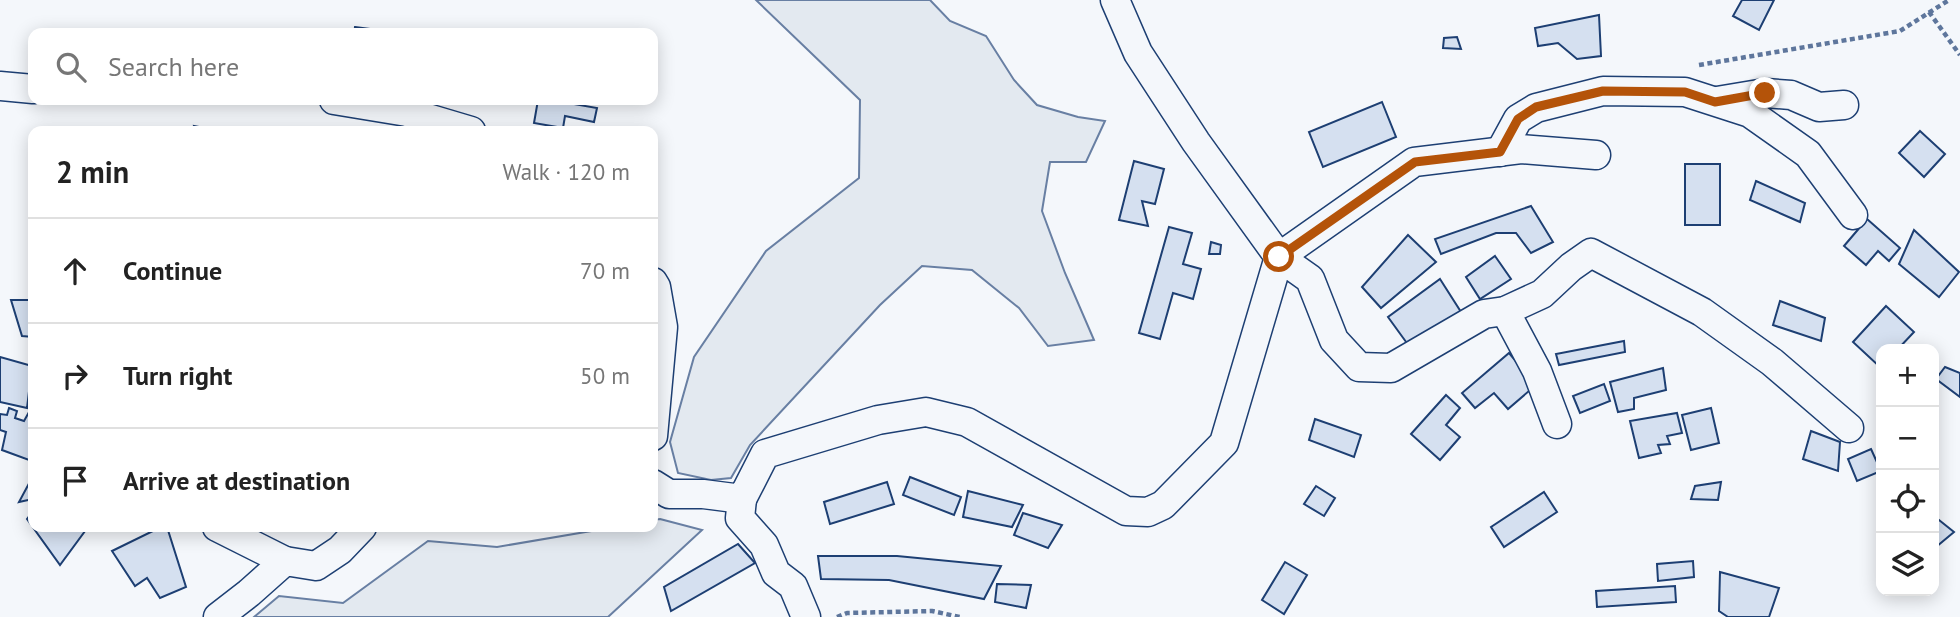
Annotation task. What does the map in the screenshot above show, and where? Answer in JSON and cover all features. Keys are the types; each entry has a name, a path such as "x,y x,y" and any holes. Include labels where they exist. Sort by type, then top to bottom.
{"street":[{"path":"1115,0 1138,52 1196,142 1279,257 1310,279 1334,340 1359,367 1391,368 1484,314 1505,311 1542,294 1591,253 1702,312 1772,362 1849,428"},
{"path":"0,86 28,89"},
{"path":"1500,152 1518,119 1536,107 1603,91 1685,92 1750,113 1808,154 1853,215"},
{"path":"1715,102 1765,93 1790,95 1819,107 1844,105"},
{"path":"367,105 407,111 436,124"},
{"path":"806,617 793,586 776,573 764,545 740,518 742,499 765,454 878,420 926,412 967,422 1126,511 1148,512 1163,505 1224,443 1279,257 1415,162 1521,149 1596,155"},
{"path":"658,298 663,327 658,382"},
{"path":"1505,311 1537,370 1557,424"},
{"path":"658,487 669,494 703,494 742,499"},
{"path":"227,532 285,561 316,566 340,550 357,532"},
{"path":"218,617 285,561"}],"path":[{"path":"1690,70 1700,65 1900,31 1949,0"},
{"path":"1929,12 1960,55"},
{"path":"837,617 847,613 932,611 960,617"}],"shaded area":[{"path":"756,0 930,0 950,21 986,36 1014,80 1037,105 1078,117 1105,121 1086,162 1050,162 1042,211 1094,340 1048,346 1019,308 972,270 922,266 880,305 750,445 731,478 711,480 678,473 670,442 694,357 766,251 859,178 860,100"},
{"path":"658,519 702,530 608,617 254,617 279,596 343,603 428,541 497,547 586,532 658,532"}],"building":[{"path":"1742,0 1774,0 1759,30 1733,16"},
{"path":"1599,15 1601,56 1577,59 1558,43 1538,46 1535,28"},
{"path":"1457,37 1461,49 1443,48 1444,38"},
{"path":"1382,102 1396,137 1323,167 1309,132"},
{"path":"537,105 580,105 597,108 594,122 565,116 563,126 534,123"},
{"path":"1920,131 1945,154 1924,177 1899,153"},
{"path":"1134,161 1164,169 1155,204 1142,201 1148,226 1119,220"},
{"path":"1685,164 1720,164 1720,225 1685,225"},
{"path":"1756,181 1805,203 1800,222 1750,200"},
{"path":"1531,206 1553,242 1531,253 1516,233 1496,233 1441,254 1435,239"},
{"path":"1867,219 1900,248 1889,261 1878,251 1866,265 1844,246"},
{"path":"1169,227 1192,233 1183,264 1201,269 1193,299 1173,293 1160,339 1139,333"},
{"path":"1914,230 1959,272 1939,297 1899,264"},
{"path":"1408,235 1436,262 1381,308 1362,287"},
{"path":"1211,242 1221,245 1220,254 1209,254"},
{"path":"1495,256 1511,279 1480,299 1466,277"},
{"path":"1440,279 1461,312 1409,346 1388,317"},
{"path":"11,300 28,300 28,337 22,336"},
{"path":"1780,301 1825,318 1821,341 1773,325"},
{"path":"1886,306 1914,332 1903,344 1876,344 1876,363 1853,342"},
{"path":"1624,341 1625,352 1559,365 1556,354"},
{"path":"1509,353 1536,385 1508,409 1494,393 1475,408 1462,393"},
{"path":"0,357 28,365 27,408 0,402"},
{"path":"1945,367 1960,373 1960,397 1939,381 1939,375"},
{"path":"1663,368 1666,390 1634,398 1634,409 1618,412 1610,382"},
{"path":"1604,384 1610,401 1580,413 1573,396"},
{"path":"1446,395 1460,408 1446,425 1460,437 1440,460 1411,434"},
{"path":"9,408 17,411 15,418 24,421 28,414 28,460 2,450 6,432 0,430 0,414 7,415"},
{"path":"1711,408 1719,443 1691,450 1682,415"},
{"path":"1677,413 1682,433 1667,436 1670,444 1658,445 1661,453 1639,458 1630,421"},
{"path":"1315,419 1361,435 1354,457 1309,440"},
{"path":"1811,431 1840,442 1838,471 1803,459"},
{"path":"1871,449 1876,460 1876,473 1857,481 1848,459"},
{"path":"910,477 961,497 954,515 903,495"},
{"path":"887,482 894,504 830,524 824,502"},
{"path":"1721,482 1718,500 1691,499 1695,486"},
{"path":"28,485 28,500 19,502"},
{"path":"1316,486 1335,498 1324,516 1304,504"},
{"path":"968,491 1023,505 1012,527 963,517"},
{"path":"1544,492 1557,512 1504,547 1491,527"},
{"path":"1023,513 1062,525 1048,548 1014,535"},
{"path":"1939,520 1954,532 1939,544"},
{"path":"36,532 84,532 60,565"},
{"path":"151,532 169,532 186,587 160,598 147,578 135,586 112,551"},
{"path":"738,544 755,563 671,611 664,587"},
{"path":"818,556 897,556 1001,566 984,599 889,580 821,579"},
{"path":"1693,561 1694,577 1658,581 1657,564"},
{"path":"1285,562 1307,575 1284,614 1262,600"},
{"path":"1720,572 1779,588 1769,617 1728,617 1719,611"},
{"path":"997,584 1031,585 1026,608 995,602"},
{"path":"1675,586 1676,602 1597,607 1596,591"}],"route":[{"path":"1279,257 1415,162 1500,152 1518,119 1536,107 1603,91 1685,92 1715,102 1765,93"}]}
